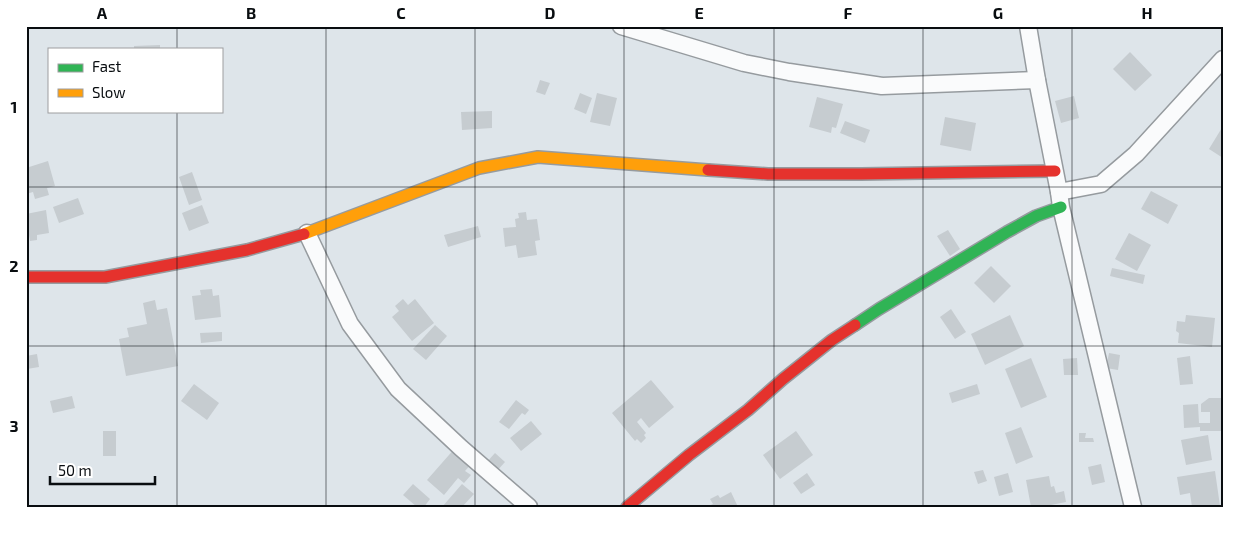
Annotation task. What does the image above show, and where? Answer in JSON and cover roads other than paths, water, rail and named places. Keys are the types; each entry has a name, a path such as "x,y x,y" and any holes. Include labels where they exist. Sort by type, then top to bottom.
{"street":[{"path":"621,26 744,63 788,72 882,86 1037,80"},
{"path":"1028,26 1060,200 1133,507"},
{"path":"627,507 832,340 879,309 1060,200 1101,184 1136,154 1223,59"},
{"path":"26,277 104,277 247,250 307,233 479,168 538,157 768,174 1055,171"},
{"path":"307,233 350,324 398,389 461,448 529,507"}]}
